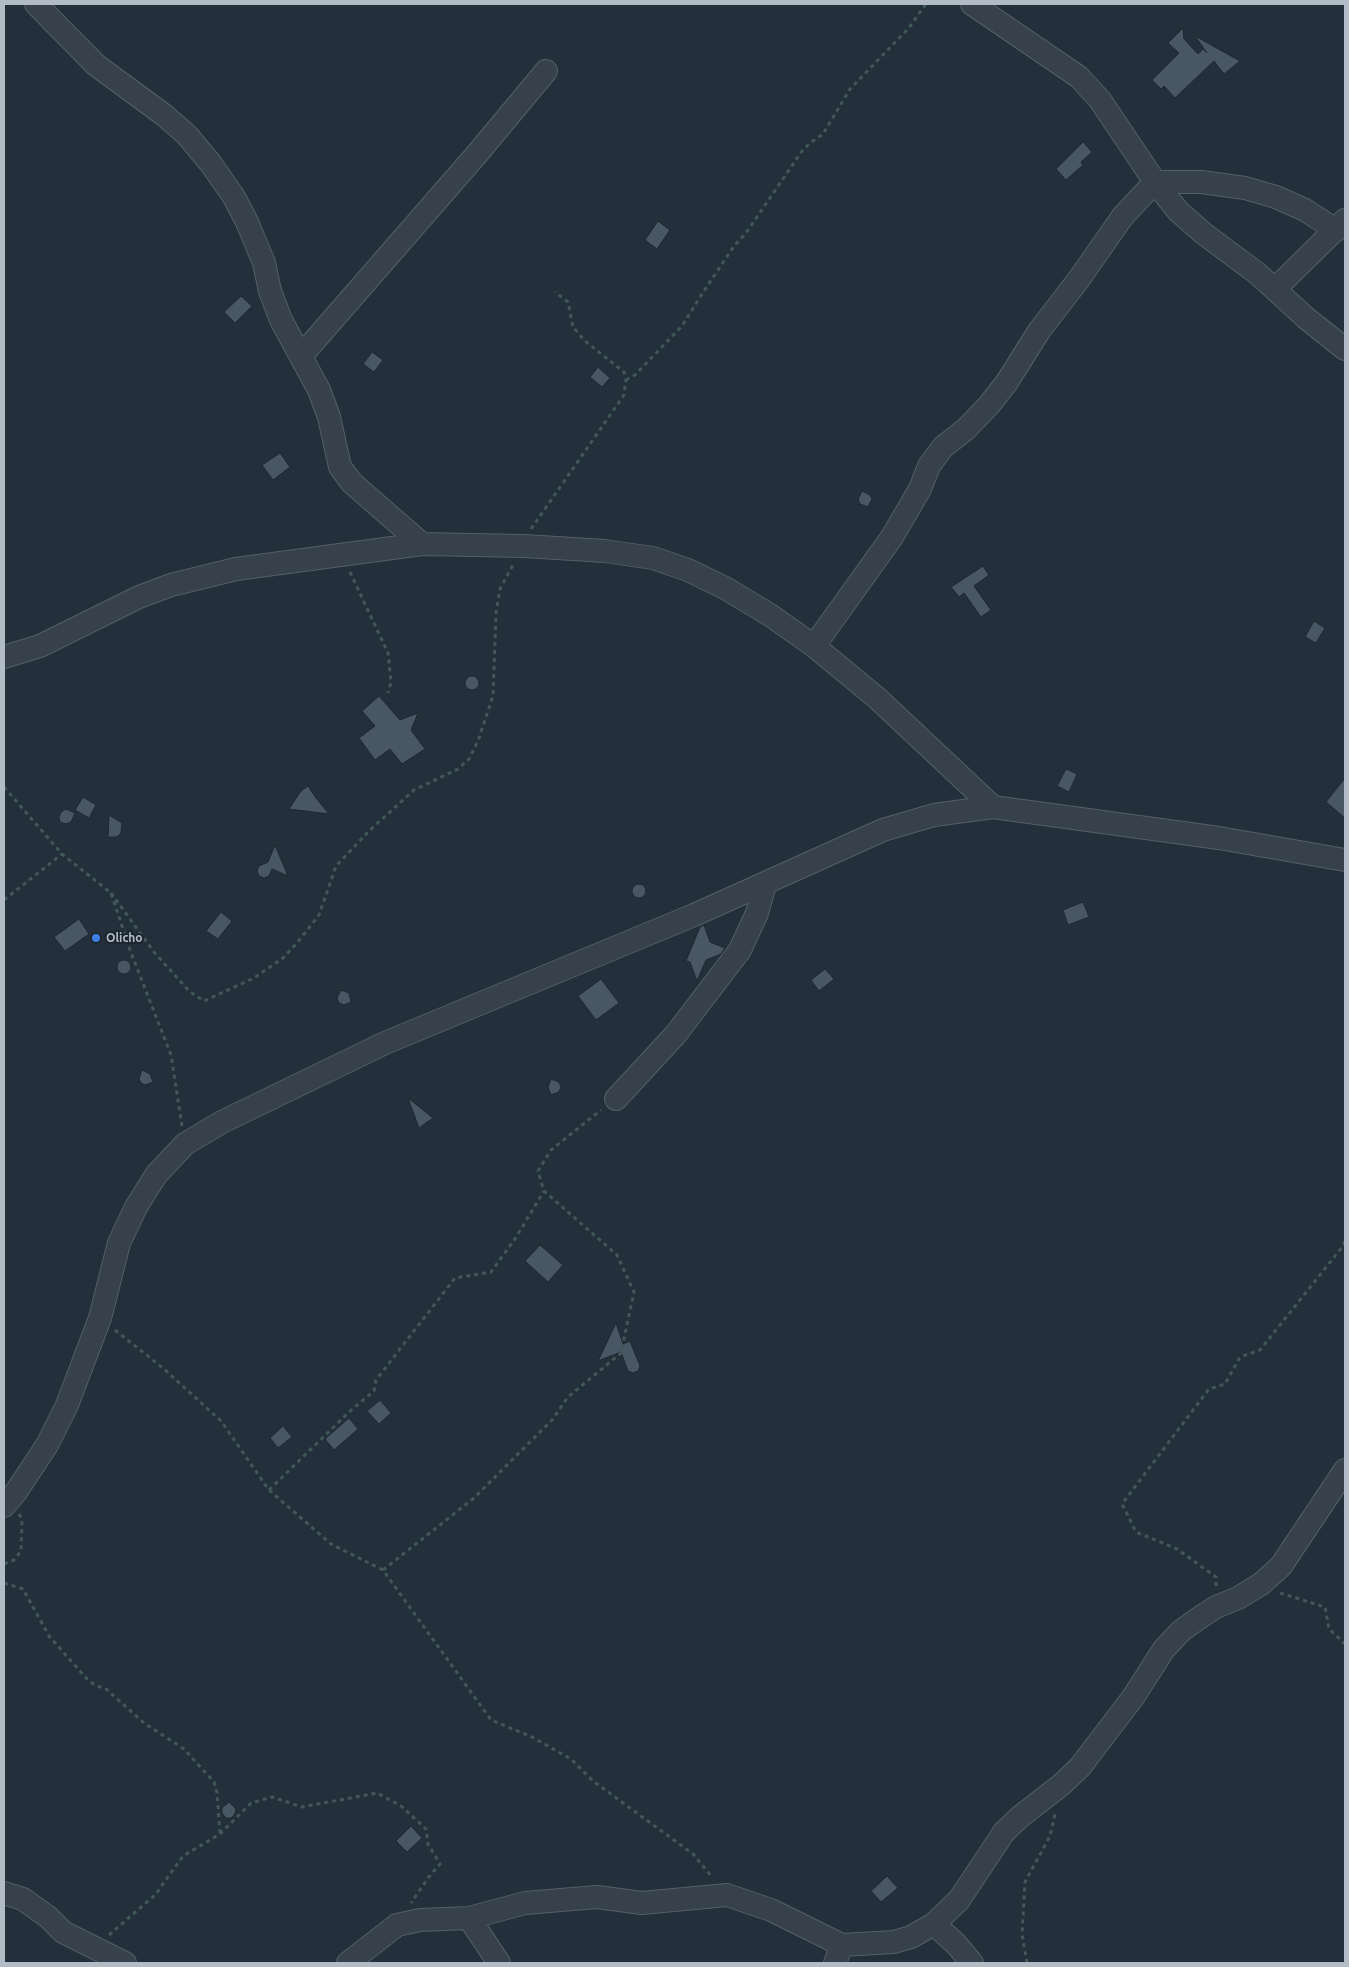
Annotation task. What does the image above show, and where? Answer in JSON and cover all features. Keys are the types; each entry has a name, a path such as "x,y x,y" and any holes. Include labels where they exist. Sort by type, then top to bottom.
{"street":[{"path":"36,4 96,64 164,115 187,135 234,196 264,263 270,291 281,320 319,390 329,417 340,467 352,483 422,544"},
{"path":"972,4 1079,77 1100,100 1155,182 1188,221 1275,289 1306,318 1345,349"},
{"path":"301,356 546,71"},
{"path":"814,646 892,537 920,489 929,466 943,447 966,429 989,405 1039,331 1079,279 1123,216 1155,182 1201,182 1252,190 1276,196 1340,225 1275,289"},
{"path":"4,657 40,646 138,597 171,585 236,569 422,544 524,546 605,551 653,558 688,570 725,588 770,615 814,646 877,698 993,807"},
{"path":"10,1499 47,1445 64,1411 80,1375 100,1318 119,1242 156,1174 185,1144 222,1122 385,1044 765,884 883,830 934,815 993,807 1201,836 1345,860"},
{"path":"616,1099 676,1034 740,950 757,913 765,884"},
{"path":"348,1963 398,1924 420,1920 468,1918 525,1903 597,1897 642,1903 727,1895 771,1910 838,1954 911,1937 934,1924 959,1900 1004,1832 1021,1816 1062,1785 1080,1767 1134,1696 1164,1649 1182,1631 1216,1607 1238,1598 1261,1584 1281,1566 1345,1470"},
{"path":"4,1893 23,1899 48,1917 63,1932 125,1963"},
{"path":"468,1918 499,1963"},
{"path":"934,1924 956,1944 972,1963"}],"path":[{"path":"626,380 635,375 682,326 734,246 746,233 802,151 823,134 850,89 908,29 926,4"},
{"path":"4,787 62,854 111,893 154,952 189,991 204,1001 254,978 282,958 297,943 319,915 336,866 369,831 414,790 458,770 469,759 485,724 493,696 496,613 500,589 524,546 533,524 624,395 626,380 624,372 585,340 573,327 568,302 555,292"},
{"path":"346,554 349,570 388,653 391,682 388,693"},
{"path":"4,900 62,854"},
{"path":"111,893 130,950 171,1054 185,1144"},
{"path":"383,1570 474,1498 552,1420 568,1397 621,1352 634,1292 617,1255 544,1191 538,1171 551,1150 616,1099"},
{"path":"269,1490 349,1412 374,1391 376,1380 455,1278 491,1272 515,1239 544,1191"},
{"path":"1216,1607 1216,1577 1177,1550 1136,1532 1122,1504 1209,1389 1225,1384 1240,1357 1260,1350 1345,1241"},
{"path":"100,1318 164,1368 220,1421 269,1490 331,1544 383,1570 491,1720 532,1737 571,1760 593,1781 693,1854 727,1895"},
{"path":"4,1564 14,1560 21,1551 22,1519 10,1499"},
{"path":"4,1583 23,1589 49,1636 86,1678 96,1686 105,1688 144,1723 184,1749 214,1782 217,1793 220,1834"},
{"path":"1261,1584 1274,1591 1325,1607 1329,1629 1345,1644"},
{"path":"1027,1963 1022,1934 1025,1882 1050,1836 1062,1785"},
{"path":"95,1947 155,1895 183,1856 220,1834 251,1802 272,1797 302,1807 377,1793 401,1806 426,1829 428,1844 440,1864 428,1878 398,1924"}],"building":[{"path":"1183,28 1184,39 1198,54 1203,49 1207,53 1195,36 1240,61 1224,74 1214,61 1175,98 1164,86 1161,89 1152,80 1179,53 1168,43"},
{"path":"1083,142 1092,152 1081,162 1083,165 1066,180 1056,169"},
{"path":"658,221 670,230 657,249 645,240"},
{"path":"241,296 252,306 235,323 224,312"},
{"path":"372,352 383,360 374,372 363,364"},
{"path":"598,367 610,378 602,387 590,377"},
{"path":"280,453 290,467 273,480 262,465"},
{"path":"862,491 870,495 872,499 868,507 860,504 858,499"},
{"path":"983,566 989,575 974,586 991,610 981,617 964,593 959,597 951,587"},
{"path":"1314,621 1325,628 1316,643 1305,637"},
{"path":"472,676 477,678 479,683 477,688 472,690 467,688 465,683 467,678"},
{"path":"379,696 400,720 418,713 411,730 425,749 402,764 390,749 375,760 359,738 375,726 362,711"},
{"path":"1066,769 1077,774 1069,792 1057,786"},
{"path":"1345,778 1345,818 1326,802"},
{"path":"308,786 329,814 289,809 301,791"},
{"path":"83,797 96,805 89,818 75,810"},
{"path":"66,809 75,813 71,822 66,824 60,822 59,817 61,812"},
{"path":"109,815 122,823 121,833 117,837 108,837"},
{"path":"275,845 288,876 272,869 269,876 264,878 259,876 257,871 259,866 268,862"},
{"path":"639,884 644,886 646,891 644,896 639,898 634,896 632,891 634,886"},
{"path":"1083,902 1089,917 1068,925 1063,910"},
{"path":"221,912 232,921 218,939 206,931"},
{"path":"79,919 89,934 65,951 54,937"},
{"path":"704,925 710,942 725,948 721,954 706,960 697,981 690,962 686,961 700,927"},
{"path":"124,960 129,962 131,967 129,972 124,974 119,972 117,967 119,962"},
{"path":"825,969 834,979 819,991 811,980"},
{"path":"601,979 619,1003 596,1020 578,996"},
{"path":"341,990 349,993 351,1002 344,1005 339,1003 337,998"},
{"path":"142,1070 150,1074 153,1082 145,1085 141,1083 139,1079"},
{"path":"551,1079 559,1082 561,1087 559,1092 551,1095 548,1087"},
{"path":"408,1098 433,1118 419,1128"},
{"path":"540,1245 563,1265 548,1282 525,1261"},
{"path":"616,1323 623,1344 630,1341 640,1366 638,1371 633,1373 628,1371 621,1352 598,1361"},
{"path":"380,1400 391,1413 379,1424 367,1411"},
{"path":"349,1418 358,1429 334,1450 325,1439"},
{"path":"283,1426 292,1437 278,1448 270,1438"},
{"path":"229,1802 236,1809 235,1814 231,1818 226,1818 222,1813 222,1808"},
{"path":"411,1826 422,1838 407,1852 396,1841"},
{"path":"887,1876 898,1888 881,1902 871,1891"}],"place":[{"name":"Olicho","path":"96,938"}]}
